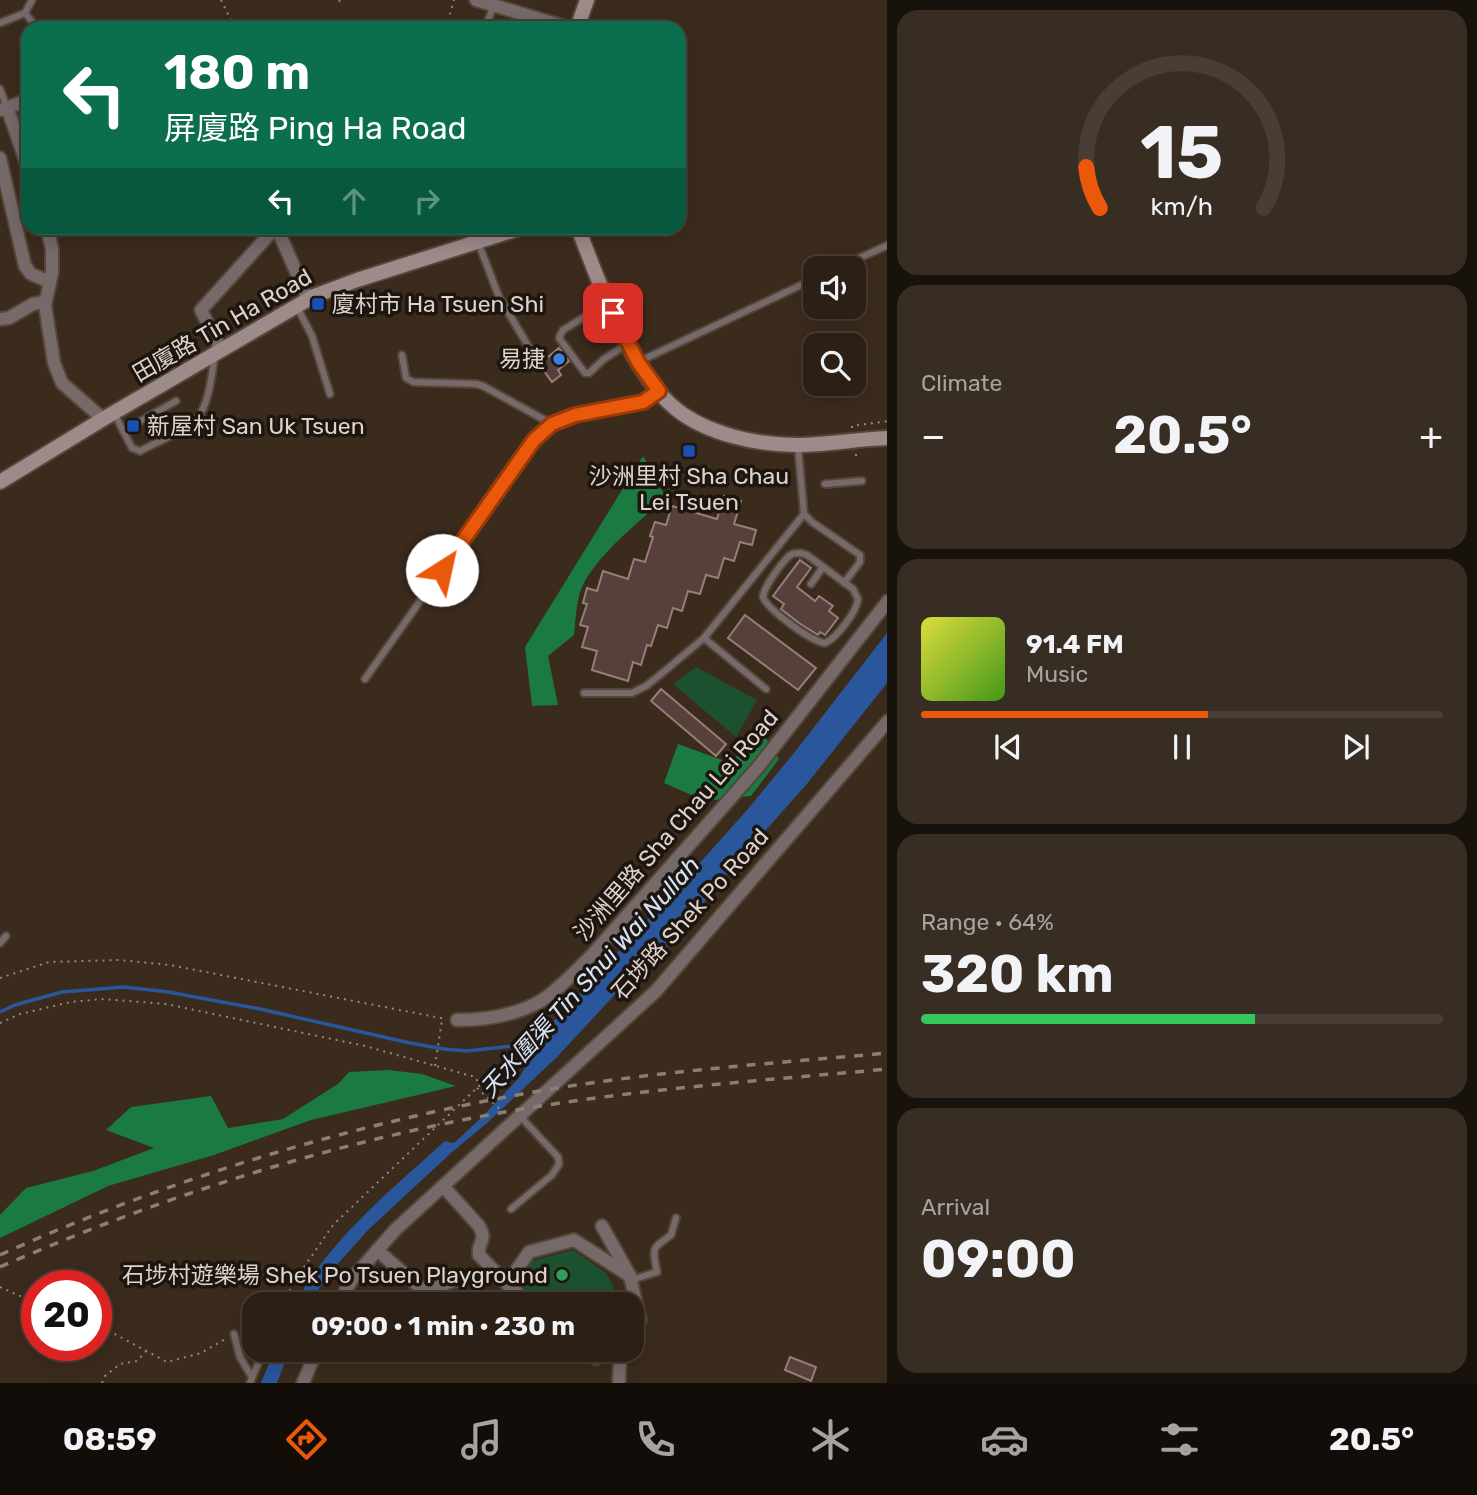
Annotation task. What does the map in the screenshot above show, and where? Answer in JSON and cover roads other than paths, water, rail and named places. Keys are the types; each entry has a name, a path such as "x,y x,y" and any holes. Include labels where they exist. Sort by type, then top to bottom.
{"street":[{"path":"476,0 499,4 549,21"},
{"path":"580,21 587,0"},
{"path":"21,102 4,109 21,151"},
{"path":"0,158 25,265 31,274 50,282"},
{"path":"49,235 52,273 45,302 54,363 62,383 108,416"},
{"path":"218,352 201,310 270,235"},
{"path":"278,235 302,302"},
{"name":"田廈路 Tin Ha Road","path":"0,482 302,302 357,280 500,235"},
{"path":"581,235 608,302 638,362 675,408 694,421 756,442 798,445 887,438"},
{"path":"0,319 9,318 33,304 45,302"},
{"name":"沙洲里路 Sha Chau Lei Road","path":"457,1020 494,1017 539,1002 593,954 759,766 887,601"},
{"name":"石埗路 Shek Po Road","path":"345,1292 353,1278 396,1230 656,991 887,721"},
{"path":"443,1186 479,1226 483,1234 479,1255 516,1292"},
{"path":"602,1226 631,1278 634,1292"},
{"path":"430,1292 454,1280 502,1280 529,1252 574,1240 631,1278"},
{"path":"377,1250 416,1292"},
{"path":"303,1383 312,1362"},
{"path":"619,1383 620,1362"}],"lane":[{"path":"0,23 25,13 32,0"},
{"path":"489,21 499,4"},
{"path":"25,13 31,21"},
{"path":"0,89 4,109"},
{"path":"478,242 499,297 530,349"},
{"path":"864,256 887,245"},
{"path":"638,362 803,284"},
{"path":"302,302 330,394"},
{"path":"608,302 563,330 559,338 585,373 589,373 604,359 628,344"},
{"path":"108,416 123,431 132,448 140,451 172,435 197,419 204,406 218,352"},
{"path":"402,355 406,378 413,382 483,386 552,424"},
{"path":"365,679 534,440 552,424 575,415 643,402 659,391"},
{"path":"123,431 176,401"},
{"path":"798,445 804,514 860,555 860,562 844,583"},
{"path":"825,484 862,481"},
{"path":"584,694 632,693 646,686 704,638 804,514"},
{"path":"793,554 804,554 844,583 855,592 857,606 834,637 825,643 815,640 764,601 766,587 793,554"},
{"path":"811,584 823,568"},
{"path":"704,638 766,689"},
{"path":"0,943 6,936"},
{"path":"511,1209 552,1175 559,1164 558,1157 516,1118"},
{"path":"631,1278 657,1272 655,1247 671,1235 676,1219"},
{"path":"234,1334 240,1357 251,1380"},
{"path":"251,1380 259,1362"}],"water":[{"path":"887,633 887,683 806,785 735,865 640,980 634,974 557,1057 368,1230 326,1277 317,1292 302,1292 326,1258 363,1216 445,1141 454,1143 519,1078 550,1025 706,856 794,753"},
{"path":"270,1362 285,1362 277,1383 261,1383"}],"waterway":[{"name":"天水圍渠 Tin Shui Wai Nullah","path":"0,1012 62,992 124,987 260,1009 444,1049 467,1051 541,1043"}],"railway":[{"path":"0,1255 66,1226 201,1176 270,1154 410,1117 551,1089 635,1077 887,1053"},
{"path":"0,1267 181,1196 367,1141 494,1114 592,1099 887,1069"}],"place":[{"name":"廈村市 Ha Tsuen Shi","path":"318,304"},
{"name":"易捷","path":"559,359"},
{"name":"新屋村 San Uk Tsuen","path":"133,426"},
{"name":"沙洲里村 Sha Chau Lei Tsuen","path":"689,451"},
{"name":"石埗村遊樂場 Shek Po Tsuen Playground","path":"562,1275"}]}
